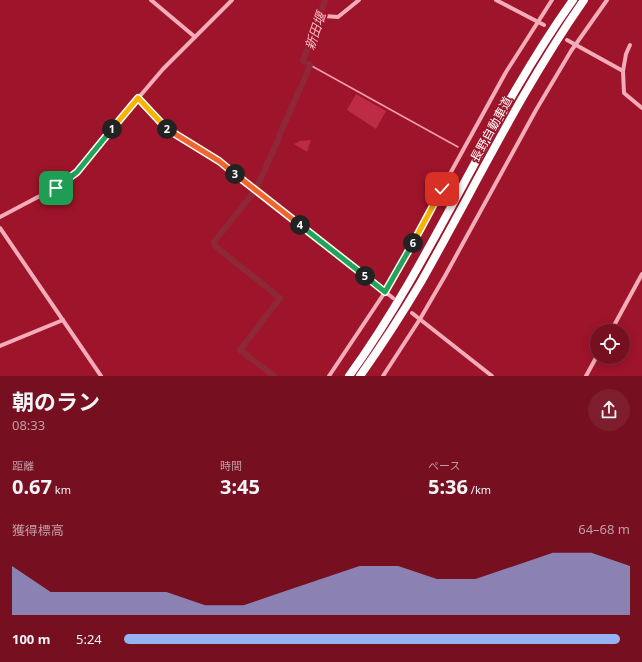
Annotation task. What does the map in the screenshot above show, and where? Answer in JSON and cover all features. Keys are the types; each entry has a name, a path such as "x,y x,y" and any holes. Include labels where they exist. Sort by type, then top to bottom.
{"highway":[{"name":"長野自動車道","path":"349,376 392,312 416,272 501,115 531,63 573,0"},
{"name":"長野自動車道","path":"360,376 400,317 535,75 584,0"}],"street":[{"path":"151,0 195,37"},
{"path":"0,217 56,188 72,177 163,69 232,0"},
{"path":"324,16 338,17 359,0"},
{"path":"496,0 544,25"},
{"path":"329,376 385,292 484,110 552,0"},
{"path":"383,376 420,319 445,276 536,110 576,45 607,0"},
{"path":"567,40 623,71"},
{"path":"630,45 626,54 623,71 624,93 642,108"},
{"path":"138,98 168,130 219,161 393,298"},
{"path":"0,228 101,376"},
{"path":"615,324 642,274"},
{"path":"412,313 492,376"},
{"path":"0,346 63,320"},
{"path":"586,376 593,364"}],"shaded area":[{"path":"356,94 386,111 376,129 347,110"},
{"path":"311,140 307,152 294,144 300,141"}],"waterway":[{"name":"新田堰","path":"304,62 303,61 325,0"},
{"path":"302,85 310,65 309,64"},
{"path":"310,65 458,147"},
{"path":"279,136 300,89"},
{"path":"257,187 278,140"},
{"path":"229,223 253,193"},
{"path":"226,227 214,242 215,246 280,298 240,350 274,376"}],"route":[{"path":"56,188 77,172 138,98 156,119 168,130 219,161 385,292 442,189"}]}
